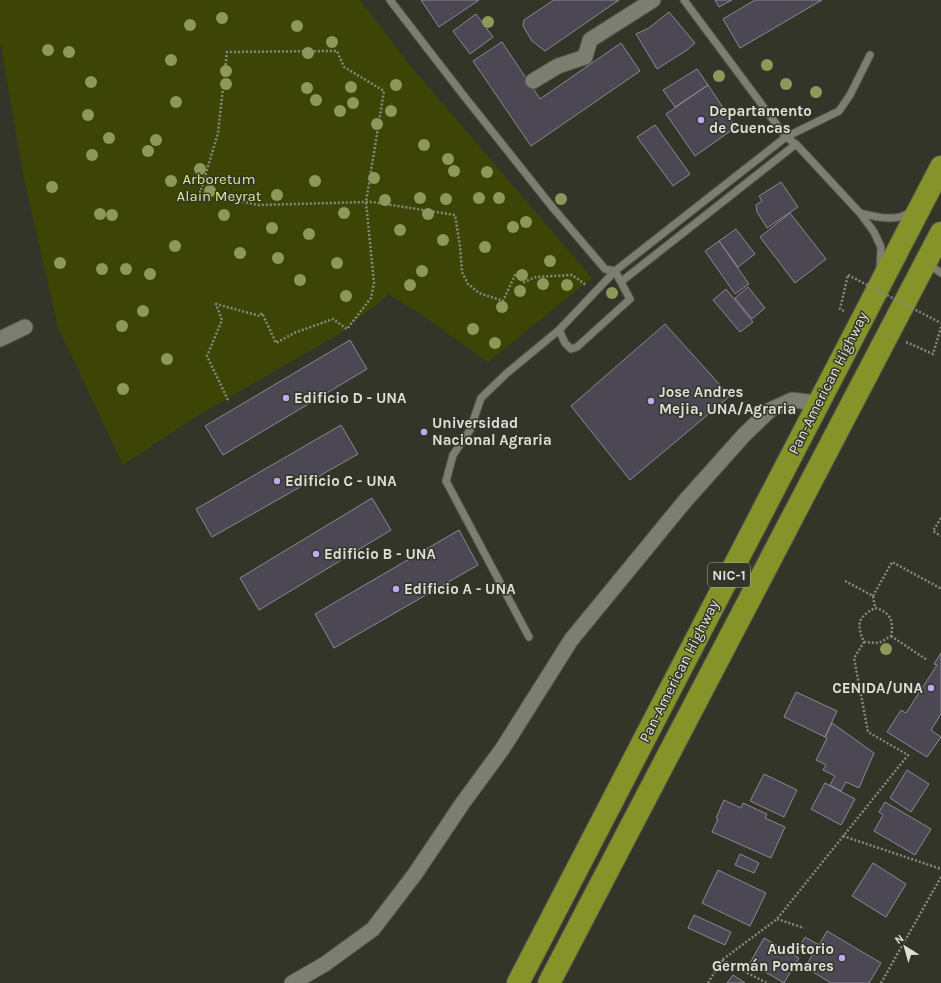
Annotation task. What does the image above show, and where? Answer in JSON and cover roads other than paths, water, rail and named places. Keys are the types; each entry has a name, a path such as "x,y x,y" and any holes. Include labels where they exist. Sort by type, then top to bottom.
{"highway":[{"name":"Pan-American Highway","path":"518,983 879,283 941,167"},
{"name":"Pan-American Highway","path":"549,983 889,334 933,268 941,233"}],"street":[{"path":"533,81 558,66 585,57 590,40 653,0"},
{"path":"0,339 25,327"},
{"path":"292,983 325,964 373,930 415,874 462,804 503,748 571,640 685,500 744,435 770,410 792,400 817,403"}],"lane":[{"path":"390,0 553,208 605,270 615,270"},
{"path":"684,0 786,137 796,144 860,213 881,247 879,283"},
{"path":"529,637 446,480 453,455 470,430 481,398 507,373 559,330 615,270 786,137 839,111 850,96 870,55"},
{"path":"622,281 796,144"},
{"path":"860,213 880,218 907,215 926,196"},
{"path":"559,330 565,343 571,349 578,347 630,300 622,281 615,270"}],"place":[{"name":"Departamento de Cuencas","path":"701,120"},
{"name":"Edificio D - UNA","path":"286,398"},
{"name":"Jose Andres Mejia, UNA/Agraria","path":"651,401"},
{"name":"Universidad Nacional Agraria","path":"424,432"},
{"name":"Edificio C - UNA","path":"277,481"},
{"name":"Edificio B - UNA","path":"316,554"},
{"name":"Edificio A - UNA","path":"396,589"},
{"name":"CENIDA/UNA","path":"931,688"},
{"name":"Auditorio Germán Pomares","path":"842,958"}],"park label":[{"name":"Arboretum Alain Meyrat","path":"219,188"}]}
